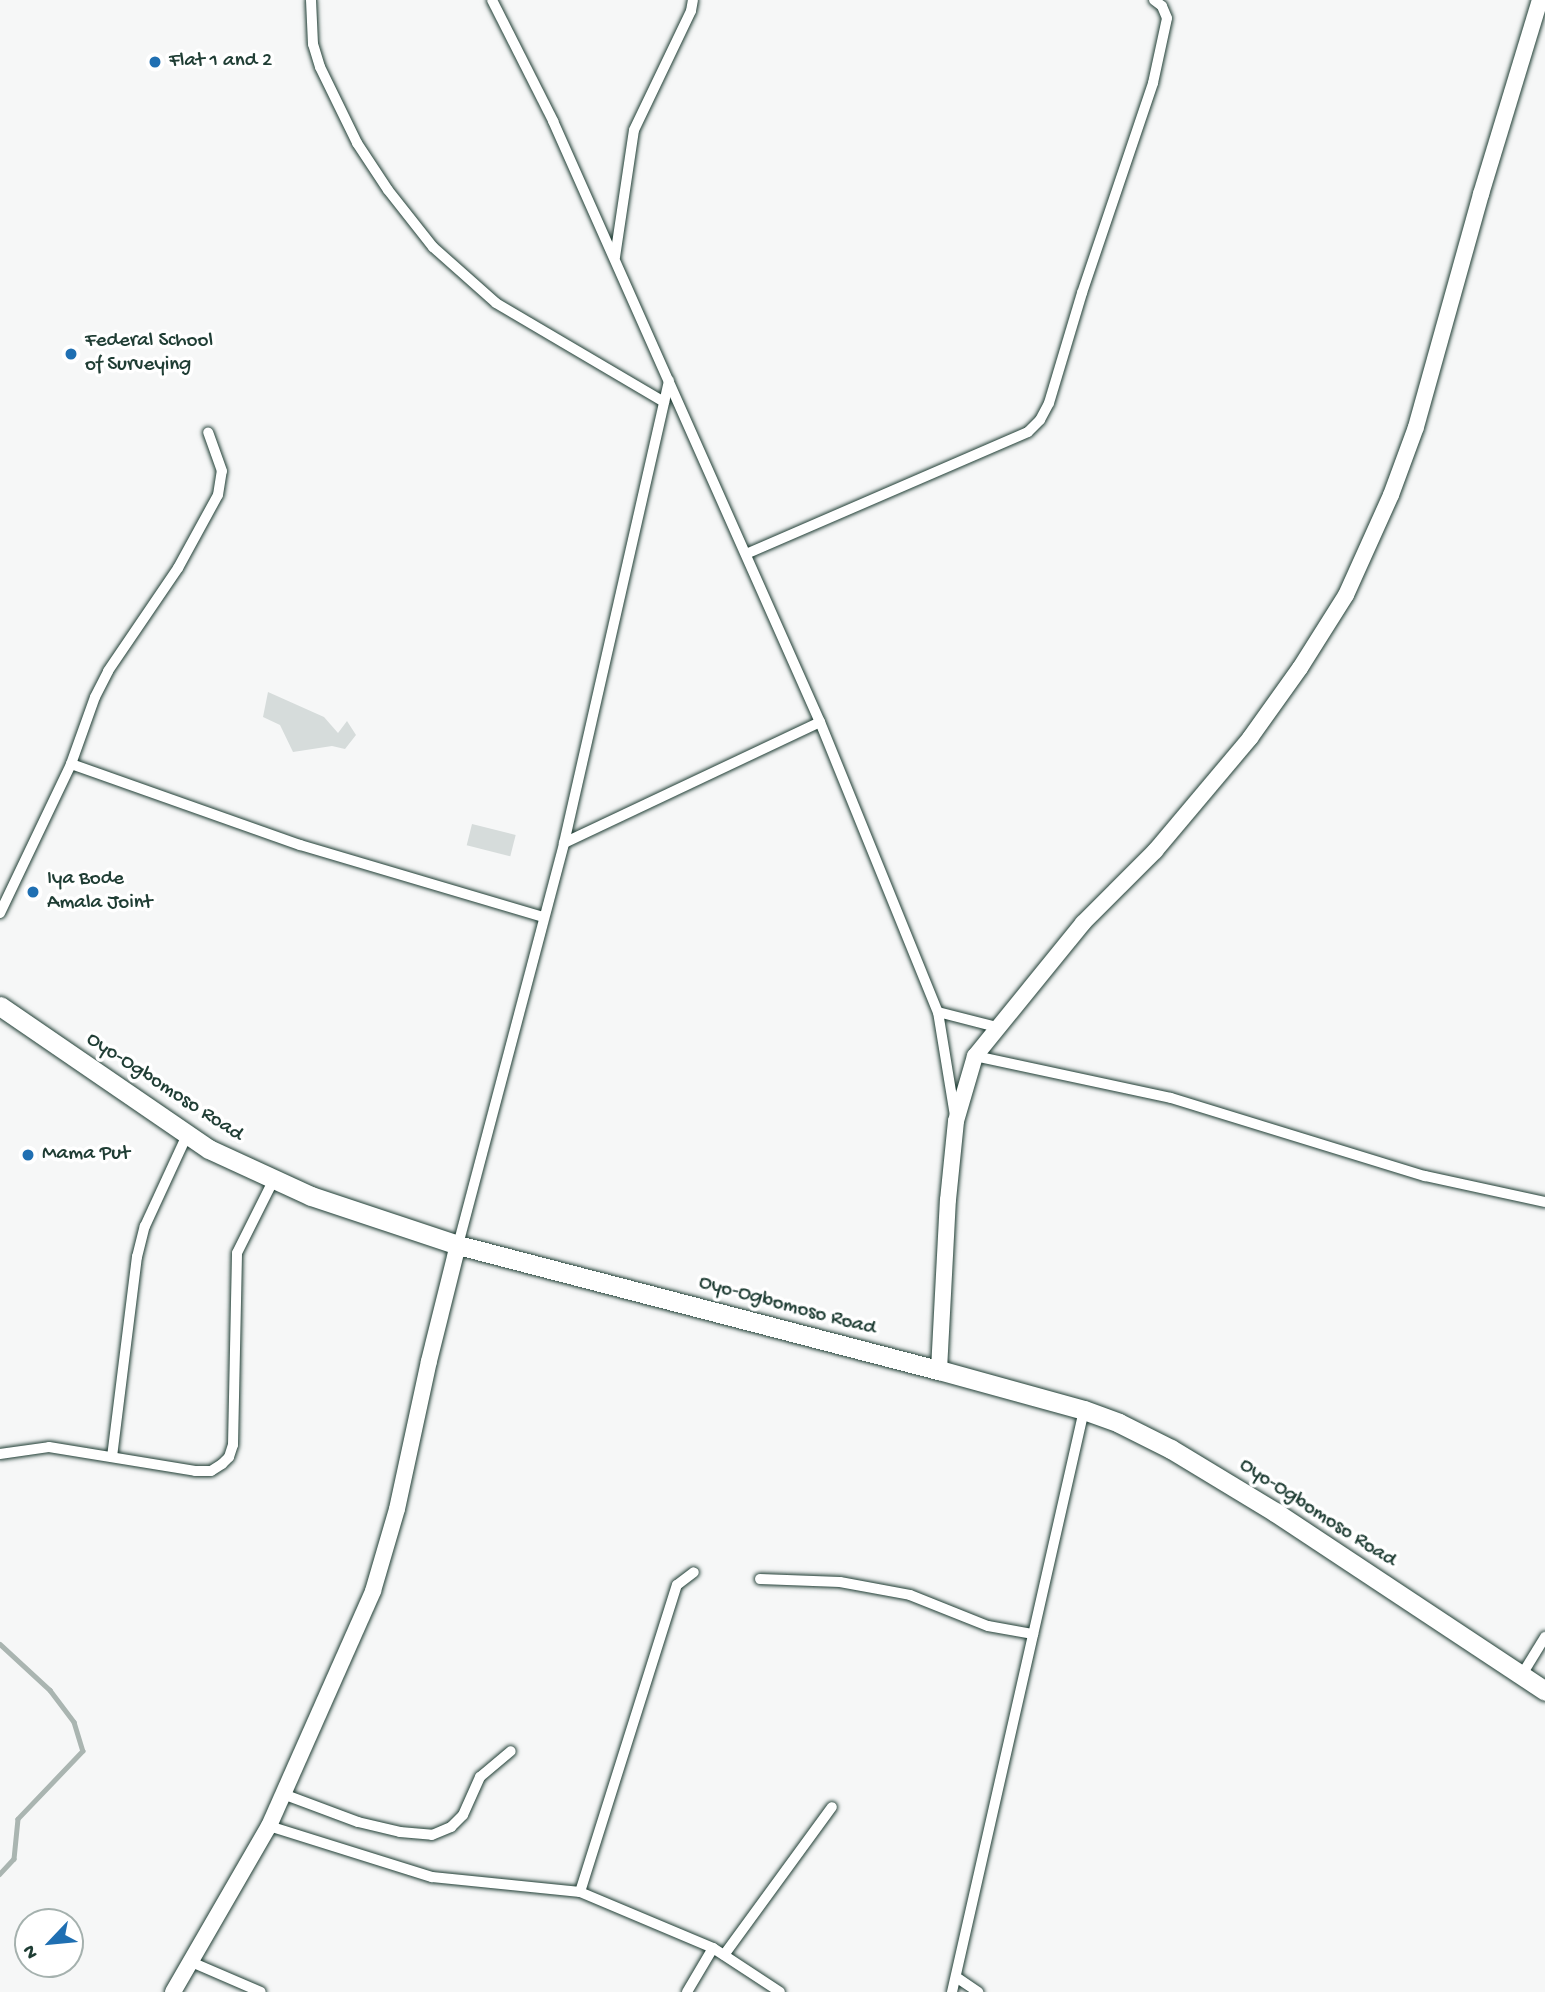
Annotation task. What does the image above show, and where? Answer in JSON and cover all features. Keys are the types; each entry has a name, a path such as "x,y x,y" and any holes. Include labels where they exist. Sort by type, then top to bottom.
{"highway":[{"name":"Oyo-Ogbomoso Road","path":"0,1006 209,1149 311,1196 458,1245 939,1370 1084,1410 1119,1423 1194,1463 1275,1512 1545,1691"}],"main road":[{"path":"939,1370 948,1200 956,1121 975,1056 1083,923 1155,852 1250,738 1300,668 1346,595 1391,495 1416,427 1481,194 1540,0"},
{"path":"173,1992 269,1826 373,1591 397,1509 429,1361 458,1245"}],"street":[{"path":"311,0 316,55 346,121 388,190 433,247 496,303 664,402"},
{"path":"492,0 554,121 820,722 938,1013 956,1121"},
{"path":"614,257 634,130 691,11 693,0"},
{"path":"746,554 1028,432 1040,420 1049,403 1082,293 1153,83 1167,18 1162,6 1154,0"},
{"path":"458,1245 564,843 669,381"},
{"path":"0,913 71,764 95,697 108,671 178,568 218,495 222,471 208,432"},
{"path":"564,843 820,722"},
{"path":"71,764 300,845 543,917"},
{"path":"938,1013 997,1027"},
{"path":"975,1056 1171,1098 1425,1176 1545,1202"},
{"path":"112,1457 142,1237 187,1135"},
{"path":"0,1454 49,1447 203,1471 211,1471 229,1457 233,1445 237,1253 274,1179"},
{"path":"952,1992 1084,1410"},
{"path":"580,1892 677,1585 694,1572"},
{"path":"760,1579 840,1582 910,1595 988,1626 1033,1634"},
{"path":"1521,1676 1545,1637"},
{"path":"283,1794 358,1822 400,1832 432,1835 451,1827 464,1815 480,1777 511,1751"},
{"path":"724,1955 832,1807"},
{"path":"269,1826 432,1877 580,1892 713,1948 780,1992"},
{"path":"687,1992 713,1948"},
{"path":"189,1961 261,1992"},
{"path":"956,1977 978,1992"}],"shaded area":[{"path":"268,692 324,717 338,733 347,721 356,735 345,749 332,746 293,752 280,725 263,717"},
{"path":"472,824 516,835 510,856 467,845"}],"waterway":[{"path":"0,1644 50,1690 74,1722 83,1751 18,1819 14,1859 0,1874"}],"place":[{"name":"Flat 1 and 2","path":"155,62"},
{"name":"Federal School of Surveying","path":"71,354"},
{"name":"Iya Bode Amala Joint","path":"33,892"},
{"name":"Mama Put","path":"28,1155"}]}
